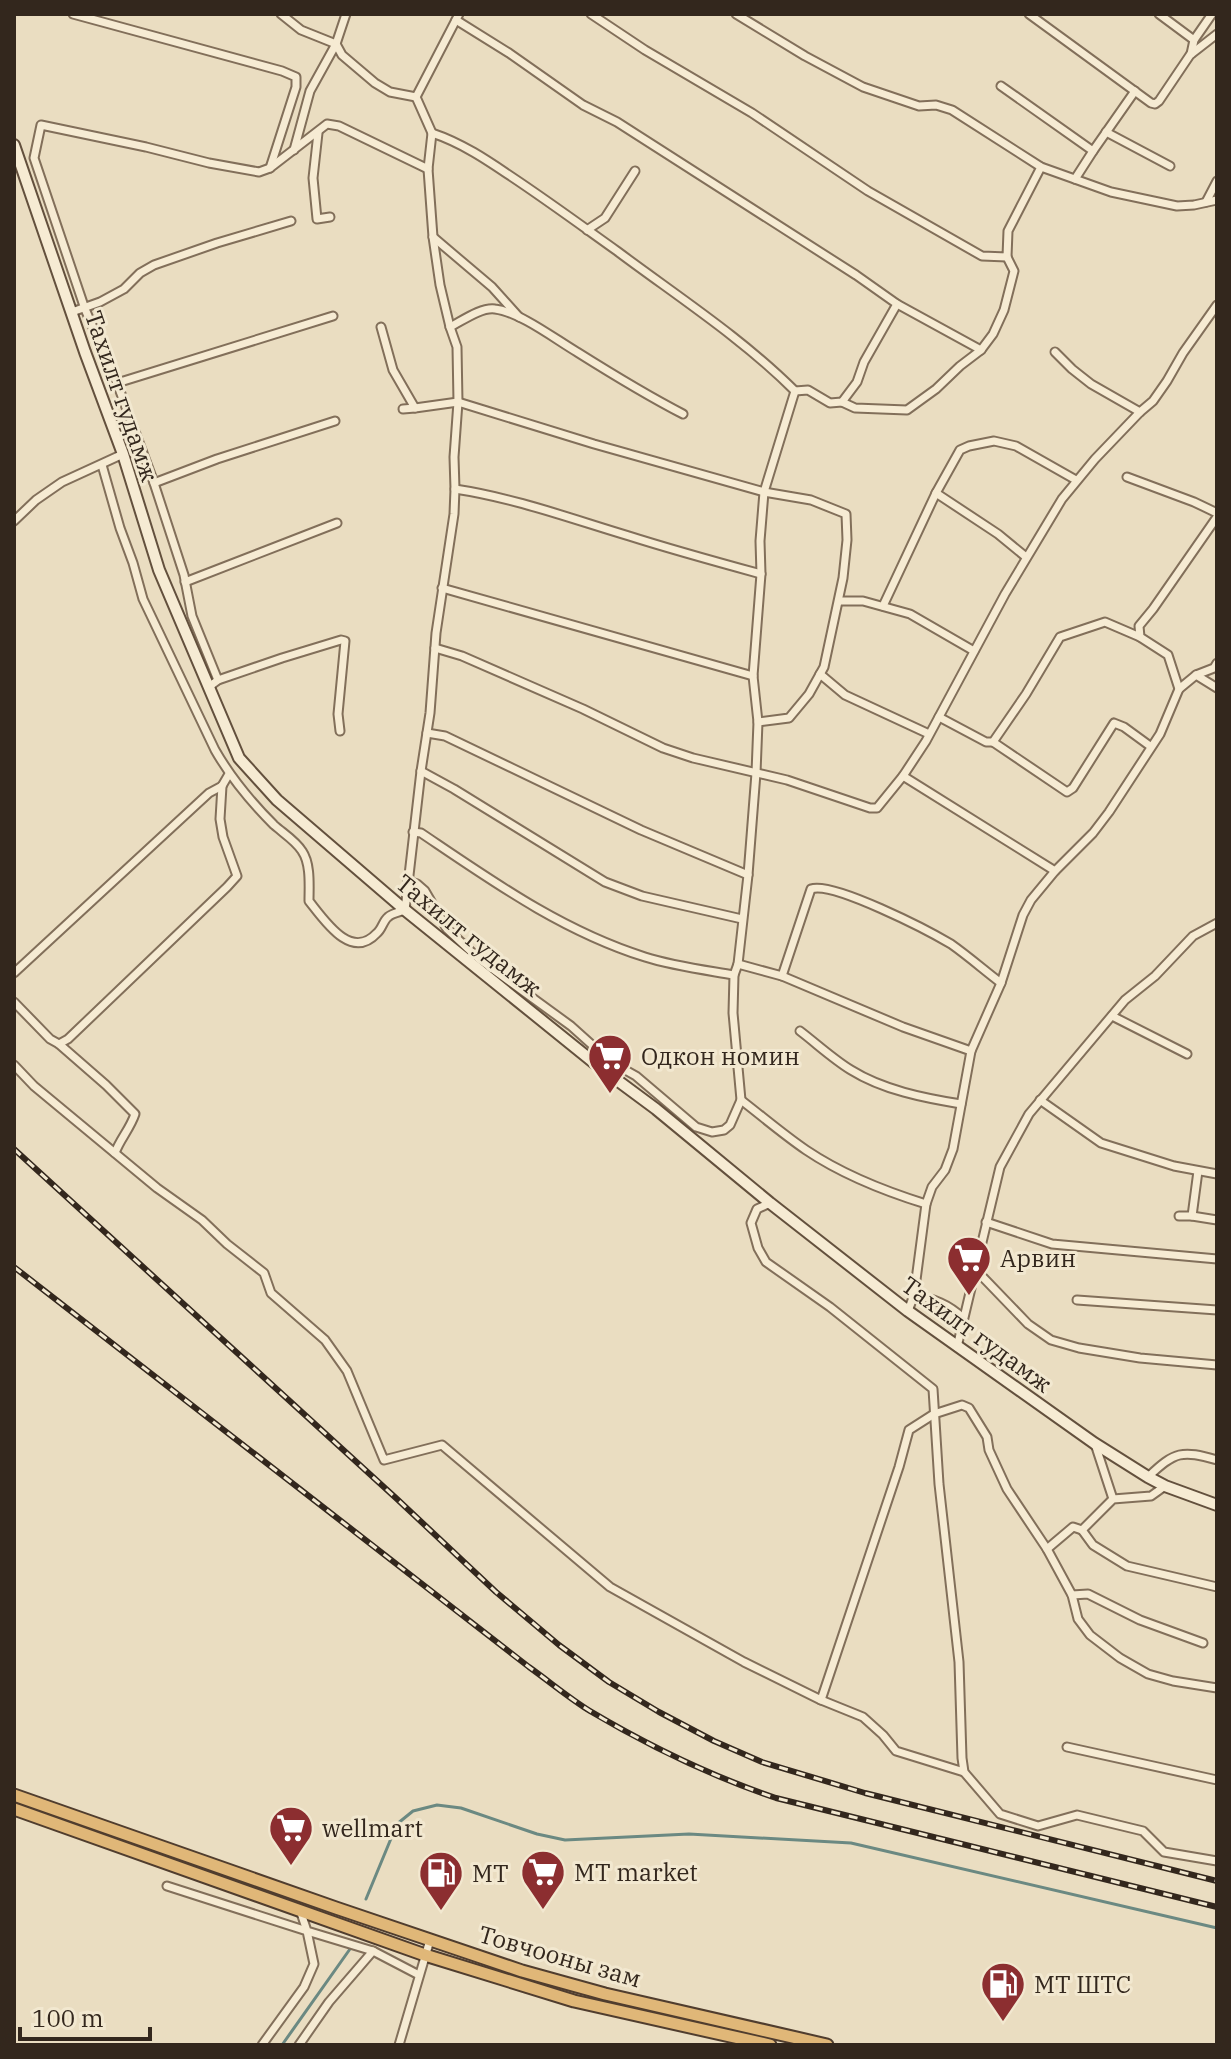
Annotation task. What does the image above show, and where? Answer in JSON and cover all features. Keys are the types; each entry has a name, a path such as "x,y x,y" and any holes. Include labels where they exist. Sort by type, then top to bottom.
{"highway":[{"name":"Товчооны зам","path":"14,1795 522,1971 827,2045"},
{"name":"Товчооны зам","path":"14,1809 425,1955 574,2001 770,2045"}],"main road":[{"name":"Тахилт гудамж","path":"14,145 123,454 159,570 213,684 239,758 277,800 405,910 682,1123 770,1203 908,1311 1094,1443 1148,1477 1217,1505"}],"street":[{"path":"73,14 296,77 296,87 270,168"},
{"path":"281,14 301,30 336,44 342,55 375,83 390,92 416,97"},
{"path":"294,150 314,80 336,44 346,14"},
{"path":"591,14 752,113 868,191 982,256 1007,257"},
{"path":"736,14 863,87 919,106 936,105 952,110 1041,167 1111,192 1165,204 1194,205 1217,200"},
{"path":"1029,14 1155,104 1190,55 1217,34"},
{"path":"1159,14 1194,40"},
{"path":"1190,55 1194,40 1212,14"},
{"path":"416,97 458,17 583,105 617,122 897,304 981,350"},
{"path":"1001,86 1093,151"},
{"path":"1075,179 1135,91"},
{"path":"102,465 143,599 215,750 229,774 273,824 302,850 307,863 309,901 339,935 351,943 365,942 378,933 388,916 405,910 442,588 454,514 457,347 440,285 433,237 428,169 432,133 416,97"},
{"path":"340,731 338,714 345,641 282,658 213,684 154,483 117,383 85,309 34,158 41,125 259,172 270,168 327,124 339,126 428,169"},
{"path":"1106,132 1170,166"},
{"path":"318,133 313,178 317,219 330,217"},
{"path":"432,133 454,141 488,161 587,230 732,337 795,391 808,390 830,403 842,402 855,408 907,410 981,350 993,334 1004,310 1014,271 1007,257 1008,231 1041,167"},
{"path":"587,230 605,218 635,171"},
{"path":"1206,202 1217,181"},
{"path":"72,312 85,309 124,289 140,273 154,265 291,221"},
{"path":"433,237 475,272 520,318"},
{"path":"842,402 857,382 864,362 897,304"},
{"path":"435,648 462,656 583,709 663,748 787,780 877,808 903,776 929,734 1026,557 1062,499 1076,480 1153,401 1217,305"},
{"path":"450,327 484,310 494,309 520,318 641,393 683,414"},
{"path":"117,383 333,316"},
{"path":"381,327 393,370 415,408"},
{"path":"1055,352 1091,384 1140,412"},
{"path":"682,1123 712,1132 724,1130 730,1125 741,1100 733,1013 734,975 738,964 748,875 756,773 758,722 753,676 761,574 760,541 764,492 795,391"},
{"path":"403,409 458,402 764,492 811,500 846,514 847,540 839,601 824,667 809,694 789,718 758,722"},
{"path":"154,483 335,421"},
{"path":"883,606 936,493 960,450 994,441 1016,446 1076,480"},
{"path":"14,521 36,500 62,482 123,454"},
{"path":"1127,477 1194,502 1217,515 1139,626 1140,637"},
{"path":"455,489 535,506 761,574"},
{"path":"936,493 998,534 1026,557"},
{"path":"185,582 337,523"},
{"path":"442,588 753,676"},
{"path":"839,601 863,601 910,614 974,651"},
{"path":"993,742 1060,637 1105,622 1140,637 1168,655 1179,689"},
{"path":"908,1311 914,1295 926,1204 953,1149 971,1051 1001,983 1023,915 1055,871 1109,812 1160,734 1179,689 1196,675 1214,668 1217,663"},
{"path":"820,674 845,695 929,734"},
{"path":"1196,675 1217,688"},
{"path":"939,717 986,742 993,742 1067,792 1073,788 1114,723 1150,746"},
{"path":"427,733 445,736 641,830 748,875"},
{"path":"421,771 605,882 642,896 742,919"},
{"path":"59,1044 113,998 237,876 220,819 222,786 229,774"},
{"path":"903,776 1055,871"},
{"path":"14,973 209,793 222,786"},
{"path":"413,832 421,833 511,894 585,935 647,958 734,975"},
{"path":"408,881 425,891 447,929 479,959 571,1026 606,1065"},
{"path":"782,976 811,889 818,887 852,896 951,945 1001,983"},
{"path":"957,1347 1000,1167 1029,1114 1125,1000 1155,976 1193,936 1217,923"},
{"path":"738,964 782,976 903,1027 971,1051"},
{"path":"14,1002 50,1039 106,1085 135,1114 115,1153"},
{"path":"1112,1016 1187,1054"},
{"path":"800,1031 849,1069 866,1078 886,1087 961,1104"},
{"path":"14,1065 34,1086 264,1273 271,1293 325,1340 347,1371 384,1460 442,1445 610,1587 744,1662 863,1717 896,1751 964,1772 1000,1814 1038,1826 1077,1815 1143,1831 1164,1852 1217,1861"},
{"path":"741,1100 806,1151 839,1170 881,1190 926,1204"},
{"path":"1040,1100 1101,1143 1174,1166 1217,1174"},
{"path":"1192,1216 1198,1171"},
{"path":"770,1203 757,1209 751,1223 758,1248 766,1262 830,1307 933,1389 939,1484 959,1662 964,1772"},
{"path":"1179,1216 1217,1220"},
{"path":"986,1222 1052,1244 1217,1259"},
{"path":"975,1269 1028,1324 1051,1340 1140,1358 1217,1365"},
{"path":"914,1295 950,1306 963,1318"},
{"path":"1077,1300 1217,1310"},
{"path":"821,1700 909,1430 934,1414 962,1405 969,1408 987,1437 989,1450 1007,1489 1047,1549 1072,1595 1078,1619 1090,1635 1148,1674 1217,1688"},
{"path":"1094,1443 1113,1499"},
{"path":"1148,1477 1168,1459 1183,1453 1217,1460"},
{"path":"1082,1530 1113,1499 1151,1496 1165,1486"},
{"path":"1047,1549 1073,1527 1082,1530 1093,1545 1127,1566 1217,1587"},
{"path":"1072,1595 1088,1594 1140,1620 1203,1643"},
{"path":"1067,1747 1217,1780"},
{"path":"167,1886 373,1951 419,1975"},
{"path":"262,2045 304,1987 314,1964 300,1910"},
{"path":"399,2045 430,1940"},
{"path":"299,2045 329,2002 373,1951"}],"waterway":[{"path":"366,1899 397,1824 413,1811 437,1805 461,1808 537,1834 565,1840 689,1834 851,1843 1217,1928"},
{"path":"282,2045 350,1949"}],"railway":[{"path":"14,1149 496,1592 609,1682 714,1741 762,1762 865,1793 1217,1881"},
{"path":"14,1267 529,1667 582,1706 635,1736 704,1770 776,1798 1217,1907"}],"place":[{"name":"Одкон номин","path":"610,1095"},
{"name":"Арвин","path":"969,1297"},
{"name":"wellmart","path":"291,1867"},
{"name":"MT market","path":"543,1911"},
{"name":"МТ","path":"441,1912"},
{"name":"MT ШТС","path":"1003,2023"}]}
